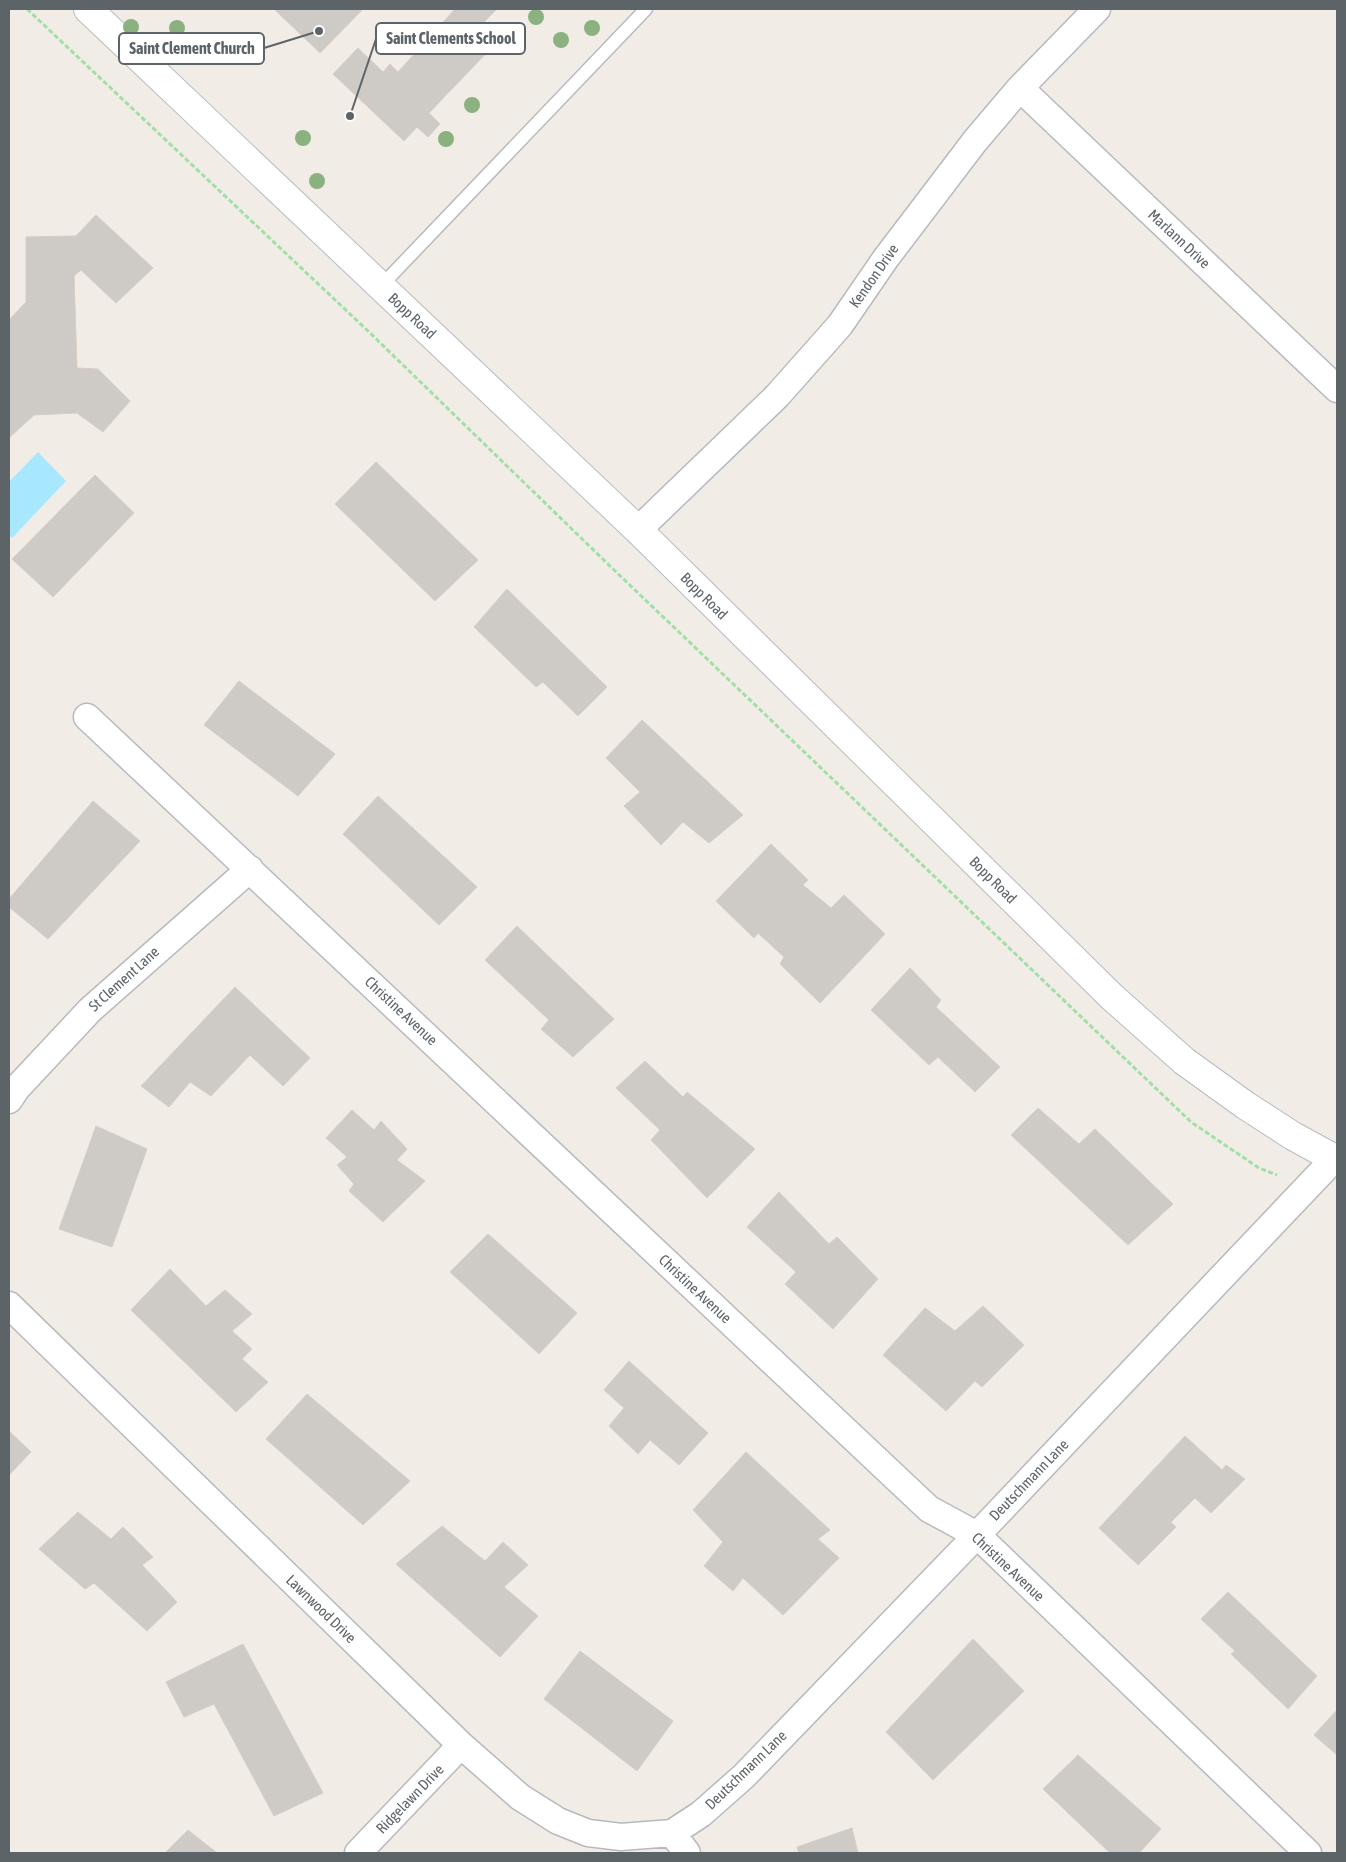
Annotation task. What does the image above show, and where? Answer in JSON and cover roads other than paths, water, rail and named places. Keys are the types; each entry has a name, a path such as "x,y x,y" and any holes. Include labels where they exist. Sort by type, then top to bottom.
{"street":[{"name":"Bopp Road","path":"88,9 638,530 1112,997 1184,1061 1245,1105 1293,1136 1336,1160"},
{"name":"Kendon Drive","path":"638,530 777,396 840,325 892,250 975,141 1020,88 1097,9"},
{"name":"Marlann Drive","path":"1020,88 1337,389"},
{"name":"Christine Avenue","path":"87,717 929,1509 976,1535 1308,1853"},
{"name":"St Clement Lane","path":"9,1100 17,1088 90,1010 250,869"},
{"name":"Deutschmann Lane","path":"679,1843 701,1814 744,1776 1306,1188 1336,1160"},
{"name":"Lawnwood Drive","path":"9,1305 461,1746 520,1796 558,1821 588,1833 679,1843"},
{"name":"Ridgelawn Drive","path":"358,1853 461,1746"}],"lane":[{"path":"381,286 640,11"}],"water":[{"path":"38,452 66,481 12,538 9,535 9,482"}],"place":[{"name":"Saint Clement Church","path":"319,31"},
{"name":"Saint Clements School","path":"350,116"}]}
